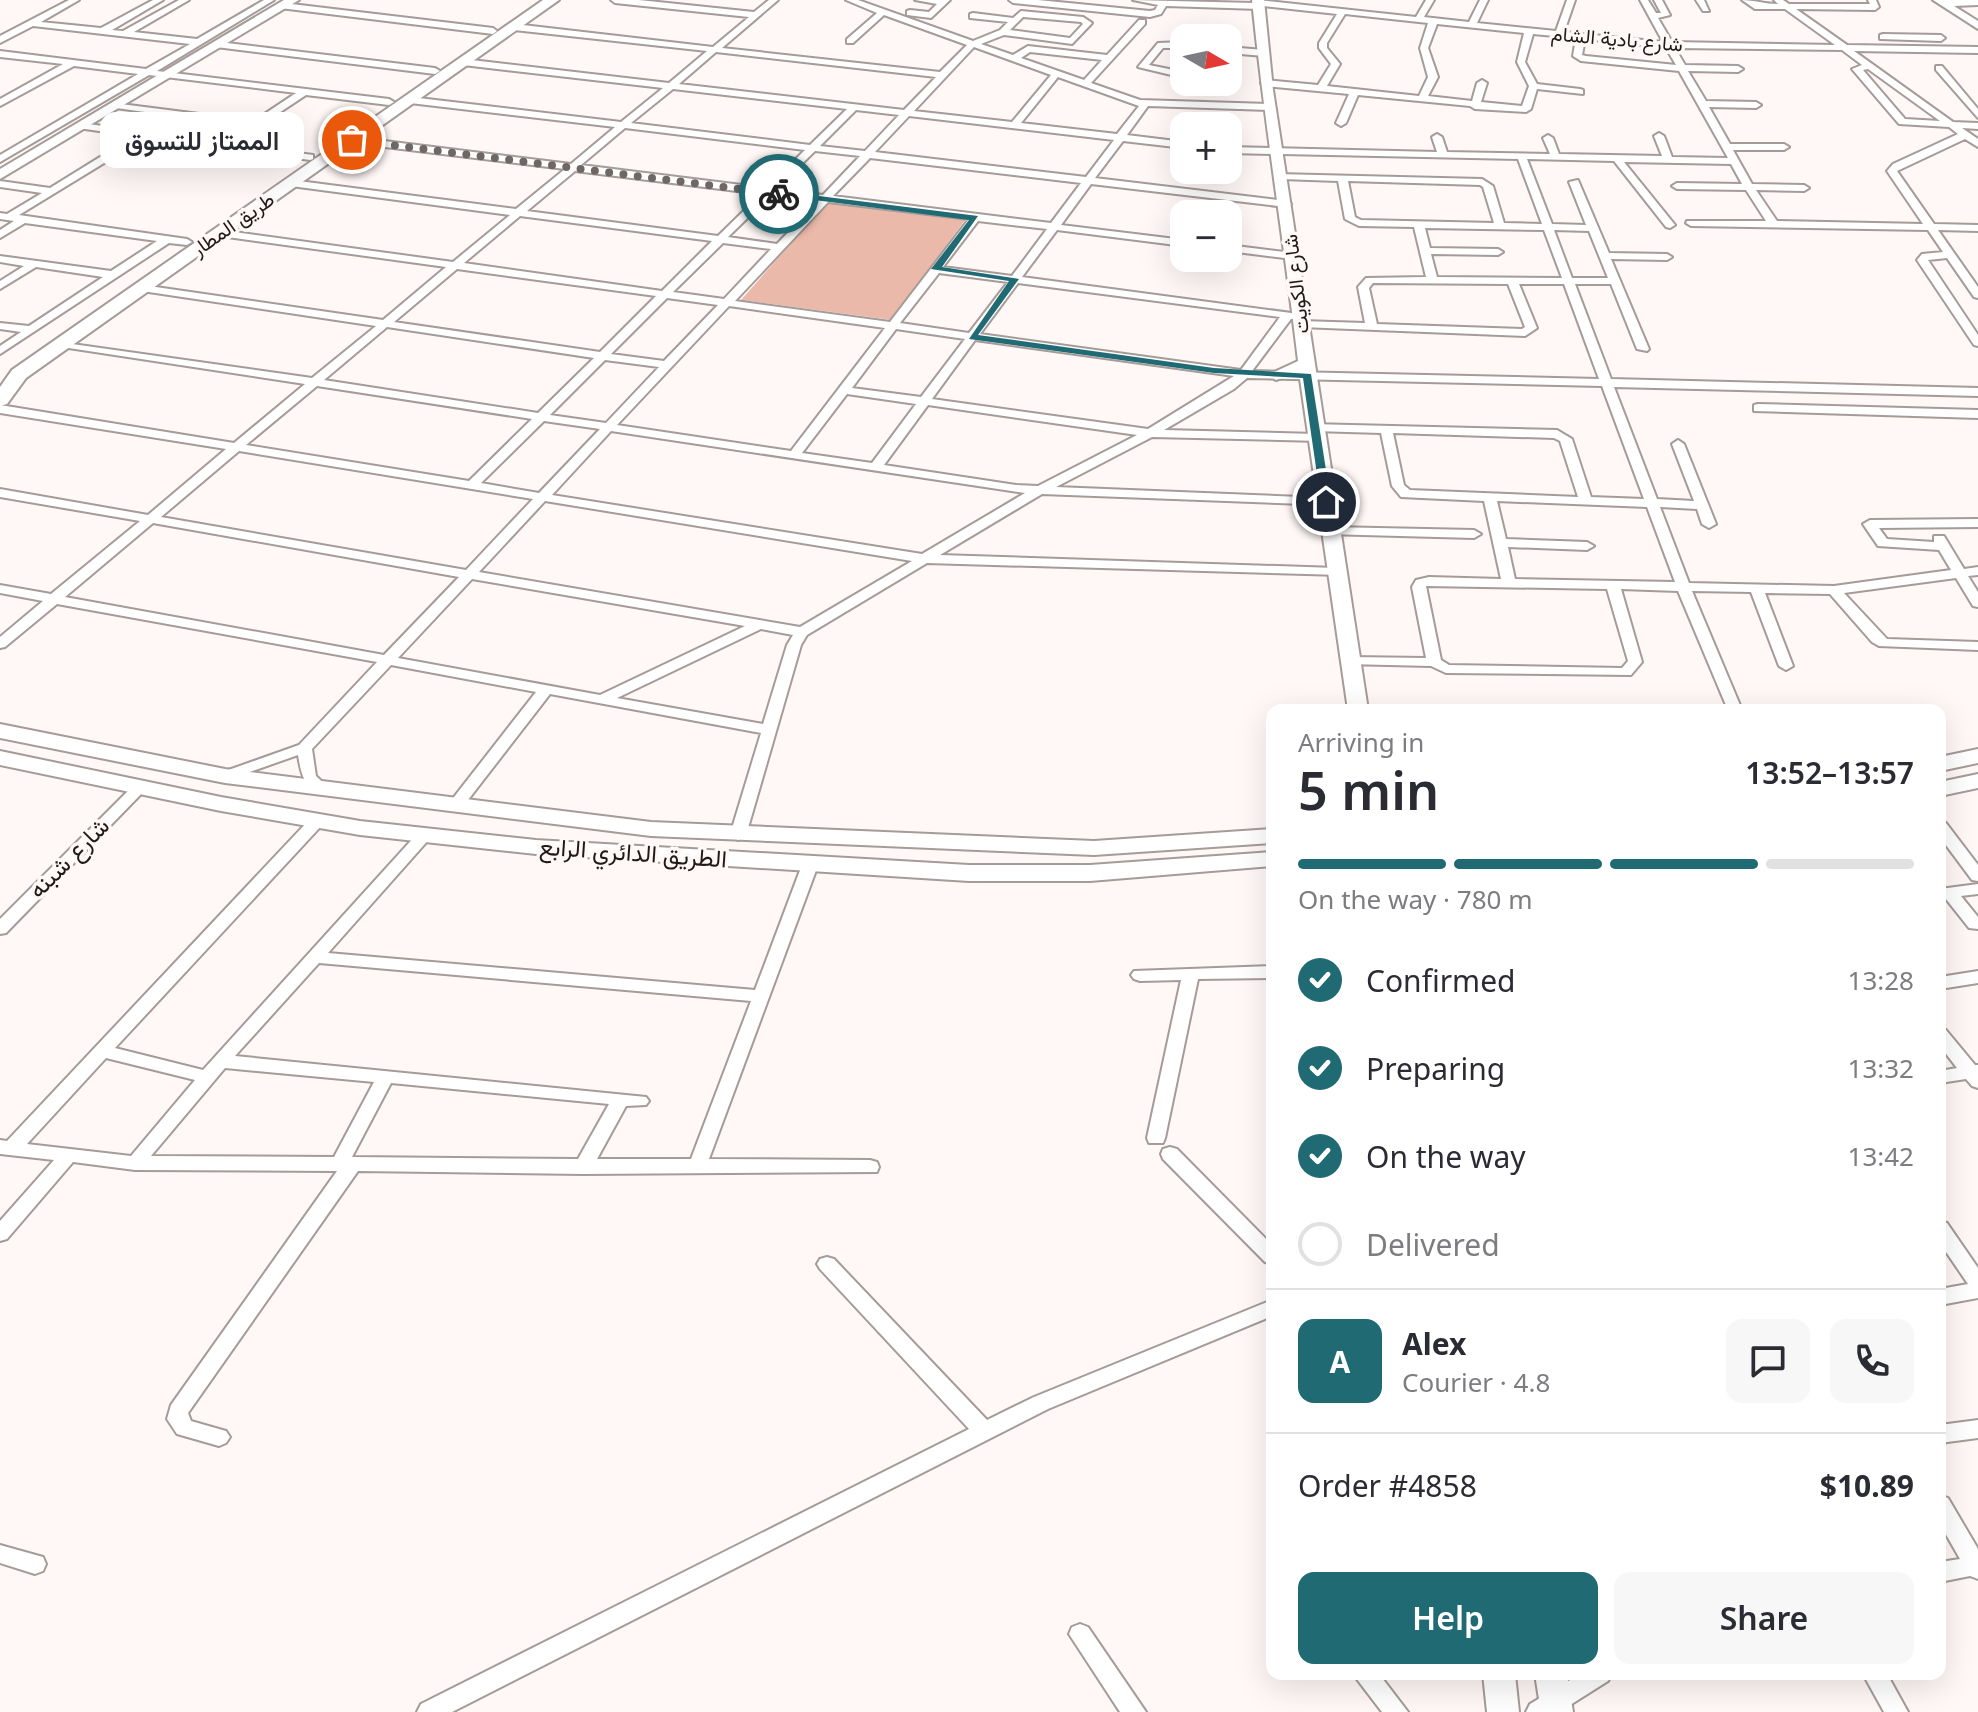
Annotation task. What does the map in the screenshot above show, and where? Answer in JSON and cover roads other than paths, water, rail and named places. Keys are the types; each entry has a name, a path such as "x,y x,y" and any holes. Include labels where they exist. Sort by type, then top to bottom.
{"highway":[{"name":"طريق المطار","path":"2,385 187,242 537,0"},
{"name":"طريق المطار","path":"2,385 552,0"}],"main road":[{"path":"0,166 30,145 282,2"},
{"name":"شارع الكويت","path":"1258,3 1269,107 1293,256 1297,319 1357,704"},
{"path":"0,175 116,105 158,73"},
{"path":"1276,375 1288,368 1307,370"},
{"name":"الطريق الدائري الرابع","path":"0,731 225,776 621,826 738,835 1094,848 1266,836"},
{"path":"1946,763 1978,756"},
{"name":"الطريق الدائري الرابع","path":"0,758 317,821 423,837 527,846 908,872 1039,874 1266,859"},
{"path":"221,804 269,803 372,822 387,815 388,811 382,806 275,791 261,781"},
{"path":"1946,788 1978,781"},
{"path":"527,846 509,838 438,831 428,824 433,817 444,814 565,830 621,826"},
{"path":"1238,837 1266,829"},
{"path":"1500,1680 1503,1712"}],"street":[{"path":"0,40 75,0"},
{"path":"103,31 159,0"},
{"path":"124,34 185,0"},
{"path":"615,0 757,15"},
{"path":"685,7 695,0"},
{"path":"0,644 774,0"},
{"path":"850,0 1145,104 1269,107"},
{"path":"919,0 945,1"},
{"path":"1013,0 1150,14 1158,12 1164,3 1137,0"},
{"path":"1361,14 1370,0"},
{"path":"1418,20 1430,0"},
{"path":"1472,25 1484,0"},
{"path":"1559,35 1571,0"},
{"path":"1644,0 1725,147 1774,225"},
{"path":"1653,16 1666,15 1658,0"},
{"path":"1700,0 1706,9"},
{"path":"1746,0 1755,6 1816,3 1875,7 1872,0"},
{"path":"900,18 926,1"},
{"path":"910,13 931,15 945,1"},
{"path":"1946,1 1978,2"},
{"path":"1946,1 1978,19"},
{"path":"1946,1 1978,26"},
{"path":"158,73 282,2 493,31"},
{"name":"شارع بادية الشام","path":"1164,3 1311,4 1342,12 1667,45 1978,50"},
{"path":"1782,3 1978,144"},
{"path":"850,41 883,12"},
{"path":"1321,88 1336,64 1323,48 1323,43 1342,12"},
{"path":"225,776 304,748 972,44 1003,32 1072,41 1088,23 1023,14 1012,20 1003,32"},
{"path":"973,16 1012,20"},
{"path":"1085,84 1142,22"},
{"path":"1422,99 1433,77 1424,48 1433,22"},
{"path":"31,23 435,71"},
{"path":"1876,24 1891,49"},
{"path":"1645,43 1650,31 1658,26"},
{"path":"514,27 942,75"},
{"path":"1266,83 1355,92 1371,90 1475,106 1526,109 1534,86 1521,62 1529,32"},
{"path":"1581,37 1579,57 1680,68 1738,69"},
{"path":"1883,37 1941,38"},
{"path":"1170,45 1161,45 1143,67 1170,72"},
{"path":"1014,59 1028,49 1110,58"},
{"path":"1242,51 1264,53"},
{"path":"0,54 389,102"},
{"path":"463,62 1170,143"},
{"path":"3,99 72,63"},
{"path":"1870,66 1857,69 1905,124 1978,126"},
{"path":"1939,68 1978,115"},
{"path":"1014,126 1056,74"},
{"path":"1475,106 1482,83"},
{"path":"1872,87 1895,84"},
{"path":"1534,86 1580,92"},
{"path":"1957,90 1978,90"},
{"path":"222,146 304,92"},
{"path":"1341,123 1355,92"},
{"path":"410,100 1286,204"},
{"path":"875,468 1145,104"},
{"path":"1701,104 1756,105"},
{"path":"116,105 255,124"},
{"path":"472,485 854,107"},
{"path":"81,126 310,157"},
{"path":"4,217 143,135"},
{"path":"1965,135 1896,166 1892,171 1949,255 1973,280 1978,295"},
{"path":"1659,136 1668,160"},
{"path":"1437,137 1443,156"},
{"path":"1548,138 1556,158"},
{"path":"352,140 1170,241"},
{"path":"0,141 30,145"},
{"path":"0,159 30,145"},
{"path":"1725,147 1784,147"},
{"path":"1242,151 1734,161"},
{"path":"1522,158 1684,588 1732,704"},
{"path":"1617,159 1670,225"},
{"path":"1281,176 1482,182 1488,186 1500,226"},
{"path":"1342,177 1351,220 1419,225 1594,228"},
{"path":"1574,182 1643,349"},
{"path":"291,183 778,247"},
{"path":"0,184 52,191"},
{"path":"1677,186 1804,188"},
{"path":"4,217 187,242"},
{"path":"794,455 975,218"},
{"path":"0,235 24,219"},
{"path":"1691,223 1978,228"},
{"path":"1419,225 1432,279"},
{"path":"220,233 1244,374 1276,375"},
{"path":"0,351 167,239"},
{"path":"1242,250 1293,256"},
{"path":"1425,251 1498,252"},
{"path":"1949,255 1926,256 1922,260 1978,343"},
{"path":"1605,256 1667,257"},
{"path":"0,259 114,275"},
{"path":"0,286 34,264"},
{"path":"936,269 1372,328 1525,333 1531,328 1512,281"},
{"path":"1372,328 1363,287 1365,282 1432,279 1615,281"},
{"path":"142,288 666,365"},
{"path":"738,835 794,645 802,632 1038,491 1150,433 1230,386 1297,319"},
{"path":"0,326 30,330"},
{"path":"62,344 1038,491 1326,502"},
{"path":"1307,370 1609,384 1978,392"},
{"path":"1808,389 1816,410"},
{"path":"843,390 1150,433 1315,433 1386,428 1557,434 1566,439 1586,502"},
{"path":"1936,391 1948,413"},
{"path":"1758,408 1978,414"},
{"path":"0,409 926,559 1336,572"},
{"path":"1386,428 1401,491 1421,497 1702,505"},
{"path":"1678,444 1709,524"},
{"path":"0,493 802,632"},
{"path":"1490,500 1509,584"},
{"path":"1932,523 1942,546 1978,603"},
{"path":"1942,546 1883,543 1877,539 1870,524 1978,523"},
{"path":"1330,531 1474,534"},
{"path":"1500,543 1587,546"},
{"path":"1434,662 1419,587 1421,583 1834,590 1978,571"},
{"path":"1350,661 1434,662 1446,669 1628,671 1635,662 1613,586"},
{"path":"0,589 769,730"},
{"path":"1757,590 1786,666"},
{"path":"1834,590 1884,643 1978,646"},
{"path":"602,699 759,625"},
{"path":"455,806 546,689"},
{"path":"304,748 309,777 323,790"},
{"name":"شارع شبنه","path":"0,929 139,788"},
{"path":"6,1148 102,1051 317,821"},
{"path":"1946,834 1978,876"},
{"path":"135,1163 221,1061 423,837"},
{"path":"697,1167 810,865"},
{"path":"1946,894 1978,889"},
{"path":"1946,895 1975,924"},
{"path":"315,957 761,996"},
{"path":"1140,975 1266,972"},
{"path":"1156,1138 1191,973"},
{"path":"1946,982 1978,977"},
{"path":"1946,1041 1976,1075"},
{"path":"102,1051 207,1077"},
{"path":"221,1061 631,1100 583,1167"},
{"path":"1946,1077 1976,1075"},
{"path":"219,1437 184,1428 177,1419 178,1411 345,1165 386,1076"},
{"path":"6,1148 135,1163 870,1167"},
{"path":"1170,1154 1266,1251"},
{"path":"0,1234 67,1157"},
{"path":"1946,1237 1978,1284"},
{"path":"827,1264 985,1432"},
{"path":"1946,1296 1978,1290"},
{"path":"429,1712 985,1432 1079,1387 1266,1310"},
{"path":"1946,1433 1978,1429"},
{"path":"1946,1514 1977,1567 1946,1571"},
{"path":"0,1554 35,1564"},
{"path":"1080,1634 1134,1712"},
{"path":"1370,1680 1396,1712"},
{"path":"1550,1700 1588,1680"},
{"path":"1878,1680 1896,1712"}],"place":[{"name":"الممتاز للتسوق","path":"352,140"}]}
